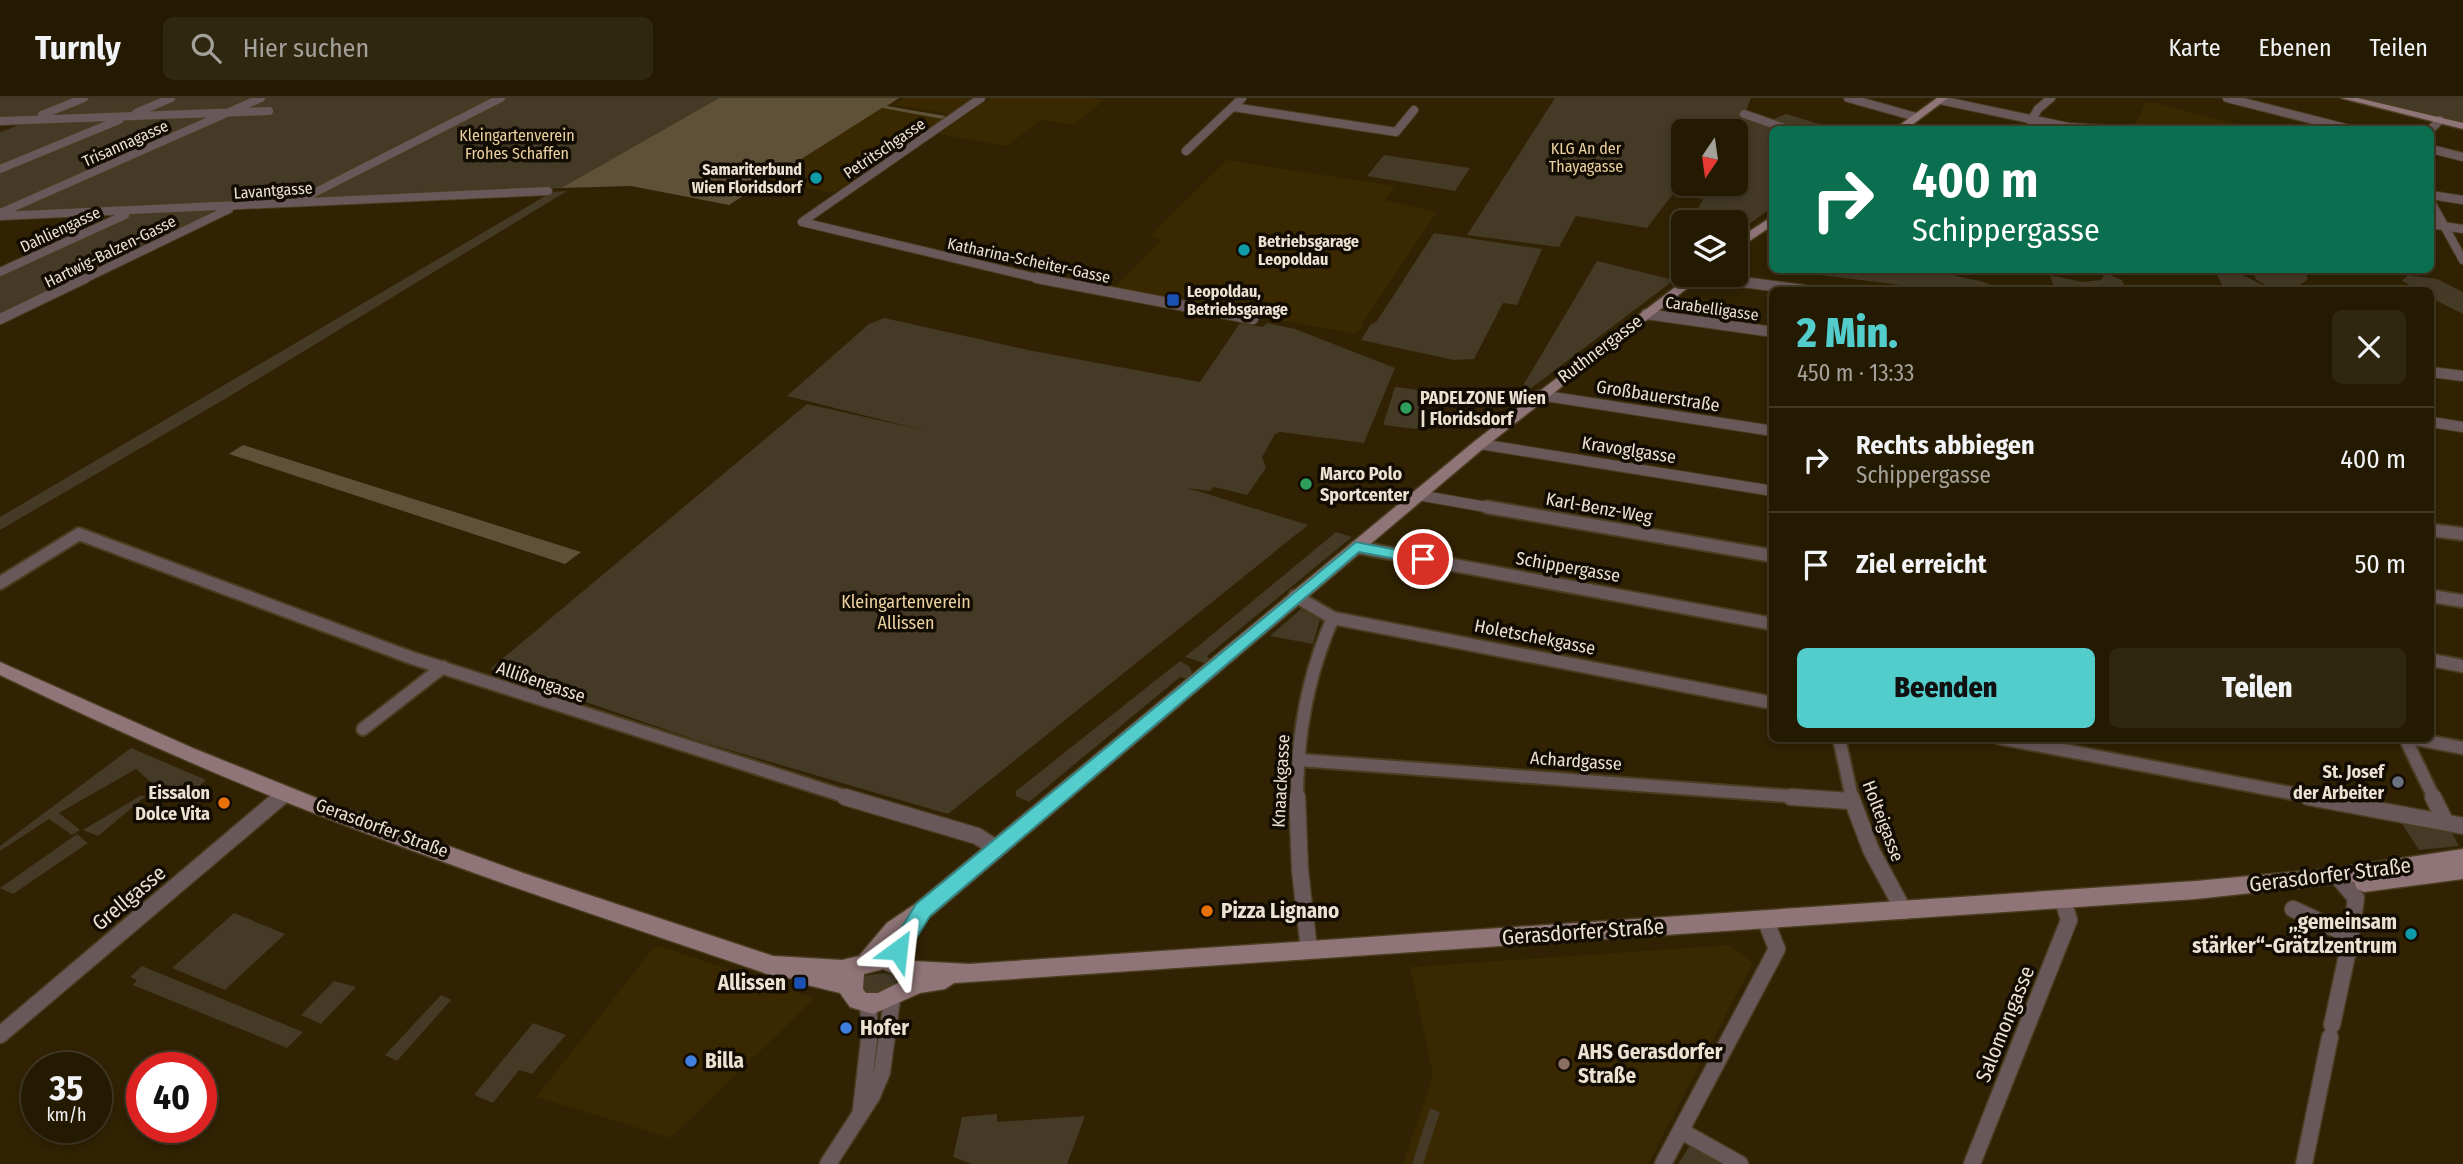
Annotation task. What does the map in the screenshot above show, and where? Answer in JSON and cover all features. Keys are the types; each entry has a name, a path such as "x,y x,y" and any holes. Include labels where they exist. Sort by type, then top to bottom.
{"main road":[{"path":"2347,98 2463,126"},
{"path":"1904,126 1941,99"},
{"path":"1748,237 1769,222"},
{"name":"Ruthnergasse","path":"859,971 895,929 923,910 1539,395 1682,287"},
{"name":"Gerasdorfer Straße","path":"0,668 128,728 285,793 658,929 803,976 859,971 884,958 912,971 969,974 2463,871"},
{"name":"Gerasdorfer Straße","path":"2341,880 2463,857"},
{"name":"Ruthnergasse","path":"899,965 900,943 923,910"},
{"path":"893,997 904,981 899,965"},
{"path":"859,971 857,1000 868,1004"},
{"name":"Gerasdorfer Straße","path":"868,1004 893,997 912,986 969,974"}],"street":[{"path":"0,131 84,98"},
{"path":"0,169 171,98"},
{"name":"Trisannagasse","path":"0,215 261,98"},
{"path":"292,204 501,98"},
{"name":"Petritschgasse","path":"802,222 981,98"},
{"path":"1186,151 1242,98"},
{"path":"1848,98 1916,117"},
{"path":"2031,121 2038,109 2051,98"},
{"path":"2228,98 2337,126"},
{"path":"1941,99 2057,126"},
{"path":"1233,107 1396,132 1414,110"},
{"path":"0,121 269,111"},
{"path":"1744,114 1778,126"},
{"path":"2434,126 2440,120"},
{"path":"2434,150 2463,157"},
{"name":"Lavantgasse","path":"0,215 131,212 548,191"},
{"path":"2434,195 2463,200"},
{"name":"Hartwig-Balzen-Gasse","path":"0,319 232,207"},
{"path":"2434,209 2441,226 2463,260"},
{"name":"Dahliengasse","path":"0,272 131,212"},
{"path":"0,227 27,215"},
{"name":"Katharina-Scheiter-Gasse","path":"802,222 1059,283 1253,318"},
{"path":"2434,225 2463,229"},
{"path":"1748,283 1781,287"},
{"name":"Carabelligasse","path":"1646,314 1769,331"},
{"path":"2434,372 2463,376"},
{"name":"Großbauerstraße","path":"1539,395 1769,430"},
{"path":"2434,422 2463,427"},
{"name":"Kravoglgasse","path":"1480,444 1769,490"},
{"name":"Karl-Benz-Weg","path":"1419,495 1769,555"},
{"path":"2434,530 2463,534"},
{"name":"Allißengasse","path":"0,583 79,534 240,598 690,751 977,836 996,848"},
{"name":"Schippergasse","path":"1356,547 1769,623"},
{"name":"Holetschekgasse","path":"1296,596 1334,618 1769,702"},
{"path":"2434,596 2463,601"},
{"name":"Knaackgasse","path":"1309,950 1297,821 1299,760 1314,671 1334,618"},
{"path":"2434,661 2463,666"},
{"path":"363,729 443,667"},
{"name":"Holteigasse","path":"1840,742 1851,801 1887,884 1904,911"},
{"path":"2020,742 2463,826"},
{"path":"2407,742 2445,821"},
{"path":"2432,742 2463,748"},
{"name":"Achardgasse","path":"1299,760 1851,801"},
{"name":"Grellgasse","path":"0,1035 285,793"},
{"path":"2304,1164 2356,898 2341,880"},
{"name":"Salomongasse","path":"1972,1164 2069,920 2063,900"},
{"path":"2293,909 2349,944"},
{"path":"1663,1164 1777,949 1765,919"},
{"path":"828,1164 861,1110 873,1096 882,1072 893,997"},
{"path":"861,1110 860,1091 872,1026 868,1004"},
{"path":"1681,1131 1740,1164"}],"shaded area":[{"path":"719,98 899,98 887,106 946,116 942,119 882,108 729,205 631,186 561,188"},
{"path":"904,98 972,99 950,114 893,105"},
{"path":"990,98 1105,100 1074,125 1041,120 1007,146 939,134"},
{"path":"2147,101 2237,124 2237,126 2134,126"},
{"path":"882,108 942,119 834,193 769,180"},
{"path":"1227,160 1395,186 1385,200 1437,212 1361,325 1363,326 1355,334 1113,289 1161,240 1149,237"},
{"path":"243,445 581,552 565,564 229,454"},
{"path":"656,945 815,998 671,1138 536,1097"},
{"name":"AHS Gerasdorfer Straße","path":"1730,945 1753,963 1648,1164 1403,1164 1433,1075 1410,967"}],"green space":[{"path":"0,98 81,98 31,118 0,119"},
{"path":"88,98 168,98 132,113 46,116"},
{"path":"174,98 258,98 231,110 139,114"},
{"path":"263,98 498,98 289,203 64,208 7,214 229,114 279,110 238,110"},
{"name":"Kleingartenverein Frohes Schaffen","path":"504,98 719,98 561,188 304,200"},
{"name":"KLG An der Thayagasse","path":"1555,98 1751,98 1743,119 1671,119 1671,196 1647,228 1576,216 1559,247 1467,235"},
{"path":"2357,98 2463,98 2463,123"},
{"path":"1786,114 1826,126 1786,126 1769,121"},
{"path":"217,115 0,211 0,170 124,119"},
{"path":"116,118 0,168 0,132 22,124"},
{"name":"KLG An der Thayagasse","path":"1748,120 1769,127 1769,210 1748,225 1748,210 1697,210 1703,199 1685,196 1748,196"},
{"path":"1384,155 1470,168 1455,191 1367,176"},
{"path":"567,191 230,396 0,530 0,517 552,192"},
{"path":"221,210 0,317 0,272 131,214"},
{"path":"1434,233 1542,249 1517,305 1503,303 1474,359 1454,360 1361,340 1370,325 1377,321"},
{"path":"1597,261 1671,279 1671,282 1538,383 1528,390 1521,389"},
{"path":"1803,273 1950,273 1995,287 1918,287"},
{"path":"2105,273 2122,280 2125,287 2054,287 2050,275 2082,282 2101,280"},
{"path":"2216,273 2238,273 2267,287 2223,287"},
{"path":"2253,273 2305,273 2308,279 2297,287 2268,287 2256,279"},
{"path":"2408,275 2437,279 2463,292 2463,314 2434,300 2434,287 2405,286 2410,285 2402,281"},
{"name":"Kleingartenverein Allissen","path":"884,318 1028,350 1200,382 1240,323 1263,327 1267,323 1295,329 1395,368 1364,443 1280,432 1275,434 1262,457 1266,468 1247,495 1214,487 1210,491 1188,488 1308,525 948,814 702,742 490,669 807,404 927,431 787,396 869,324"},
{"name":"PADELZONE Wien | Floridsdorf","path":"1395,387 1427,391 1417,429 1383,425"},
{"path":"1336,532 1352,537 1207,656 1211,661 1204,663 1185,657"},
{"path":"1301,609 1320,619 1313,644 1270,636"},
{"path":"1180,661 1190,667 1193,676 1189,679 1180,677 1029,802 1016,796 1016,791"},
{"path":"131,748 206,780 194,791 158,783 154,785 136,769 59,813 80,830 72,835 49,819 0,851 0,846"},
{"path":"140,796 146,796 98,836 83,830"},
{"path":"2399,819 2451,831 2459,846 2419,850"},
{"path":"77,834 88,843 13,894 0,888"},
{"path":"234,913 285,934 225,990 172,968"},
{"path":"142,966 303,1032 287,1048 133,985 137,980 130,977"},
{"path":"884,973 897,976 895,987 889,993 863,993 862,976"},
{"path":"334,981 356,987 321,1024 301,1015"},
{"path":"441,995 451,1000 397,1061 385,1055"},
{"path":"533,1023 566,1035 532,1074 519,1070 493,1103 474,1095"},
{"path":"1430,1108 1440,1112 1423,1164 1412,1164"},
{"path":"997,1114 997,1122 1085,1116 1067,1164 972,1164 953,1157 962,1117"},
{"path":"1691,1144 1732,1164 1678,1164"}],"place":[{"name":"Samariterbund Wien Floridsdorf","path":"816,178"},
{"name":"Betriebsgarage Leopoldau","path":"1244,250"},
{"name":"Leopoldau, Betriebsgarage","path":"1173,300"},
{"name":"PADELZONE Wien | Floridsdorf","path":"1406,408"},
{"name":"Marco Polo Sportcenter","path":"1306,484"},
{"name":"St. Josef der Arbeiter","path":"2398,782"},
{"name":"Eissalon Dolce Vita","path":"224,803"},
{"name":"Pizza Lignano","path":"1207,911"},
{"name":"„gemeinsam stärker“-Grätzlzentrum","path":"2411,934"},
{"name":"Allissen","path":"800,983"},
{"name":"Hofer","path":"846,1028"},
{"name":"Billa","path":"691,1061"},
{"name":"AHS Gerasdorfer Straße","path":"1564,1064"}],"route":[{"path":"898,950 923,910 1356,547 1423,559"}]}
